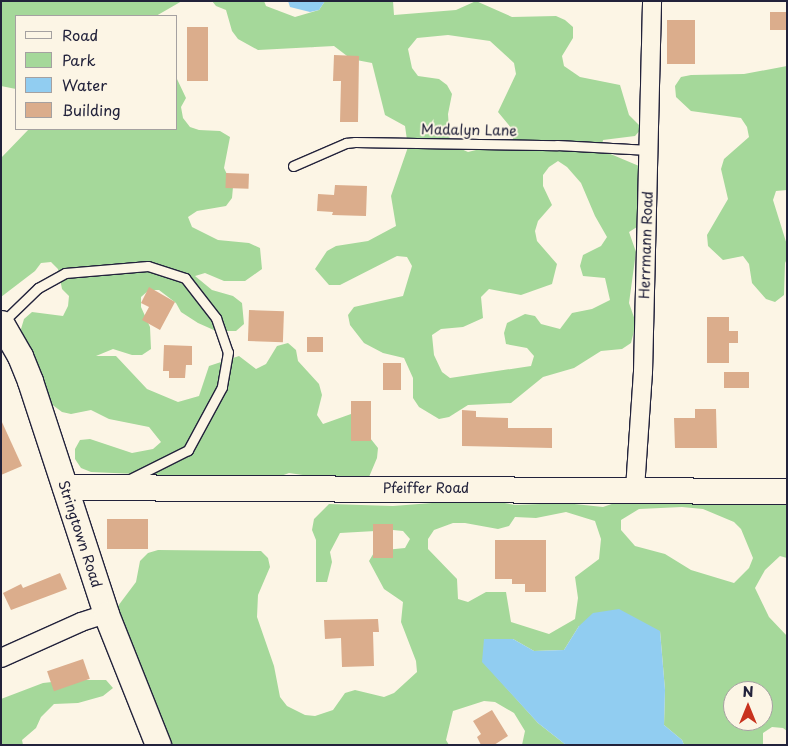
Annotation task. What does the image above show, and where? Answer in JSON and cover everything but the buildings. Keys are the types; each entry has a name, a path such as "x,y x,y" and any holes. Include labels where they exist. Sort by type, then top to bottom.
{"street":[{"name":"Herrmann Road","path":"635,490 643,372 652,1"},
{"name":"Stringtown Road","path":"1,322 20,356 30,381 106,614 158,745"},
{"name":"Pfeiffer Road","path":"65,486 114,488 787,490"},
{"path":"1,658 81,622 106,614"}],"lane":[{"name":"Madalyn Lane","path":"293,166 346,143 355,142 557,145 649,150"},
{"path":"1,322 38,288 65,273 148,266 185,278 216,318 228,352 222,387 188,450 114,488"}],"green space":[{"path":"1,1 182,1 158,15 15,15 15,89 1,86"},
{"path":"212,1 264,1 266,6 295,17 319,10 325,1 393,1 394,15 456,10 476,1 512,17 556,16 565,20 573,27 573,38 562,56 564,66 580,77 620,85 629,115 642,128 635,136 603,140 601,150 639,166 641,176 642,218 637,227 629,232 636,252 629,303 636,323 631,343 622,349 601,351 574,368 543,377 511,403 468,405 449,417 439,419 419,407 413,398 413,378 404,358 383,353 364,343 350,325 348,315 354,307 403,296 412,266 407,257 397,256 340,285 329,285 315,269 327,251 336,246 368,241 396,226 391,196 408,147 405,126 385,115 372,63 351,59 334,46 258,50 238,39 232,31 226,10 216,6","holes":["448,35 490,41 514,63 516,74 498,112 512,129 513,139 508,148 488,147 468,152 450,144 448,114 452,94 447,85 439,79 418,76 412,68 408,49 417,38","558,161 567,167 581,183 595,216 607,237 601,246 583,255 580,266 583,276 605,278 610,300 592,309 572,313 560,329 541,324 535,316 525,314 507,323 504,333 506,344 527,348 534,356 531,366 450,378 442,372 434,355 432,335 441,329 463,327 483,318 481,297 489,289 521,295 552,284 557,264 537,241 535,231 538,221 552,205 543,186 543,175 549,167"]},
{"path":"787,66 787,190 776,191 773,200 787,245 787,259 785,263 784,295 775,302 766,299 752,283 749,264 743,256 723,260 708,246 707,235 728,199 721,169 724,159 749,137 747,127 741,118 691,111 676,97 675,86 681,77 691,75 744,74"},
{"path":"178,81 186,98 181,107 183,118 190,127 199,130 220,131 230,137 224,168 233,187 232,198 226,206 197,211 188,217 192,227 218,240 249,243 260,248 262,269 245,281 224,281 205,273 195,276 212,290 233,296 242,303 244,324 236,331 216,331 198,323 181,312 176,303 159,290 149,290 141,297 141,307 150,327 151,349 142,355 132,355 113,349 96,356 116,356 147,389 178,402 199,396 209,366 239,356 256,369 266,364 277,346 288,343 296,350 298,361 319,384 322,395 317,415 323,424 351,414 378,448 377,458 369,477 330,479 289,473 270,480 91,472 81,468 75,459 75,449 80,440 90,439 132,453 153,449 161,442 149,427 109,419 91,410 71,414 62,412 42,397 30,369 21,329 24,319 32,312 63,316 68,306 69,296 62,289 58,269 51,262 41,263 35,271 1,297 1,158 28,130 178,130"},
{"path":"787,485 787,558 780,556 765,570 755,588 769,617 787,636 787,731 783,728 773,727 773,681 723,681 723,731 766,731 763,733 763,745 684,745 682,740 664,725 665,690 660,631 579,626 564,650 534,651 513,639 483,662 538,723 566,745 522,745 525,731 514,713 495,702 484,701 453,711 446,740 449,745 172,745 127,647 118,606 136,582 140,561 148,553 158,550 261,551 268,558 270,567 258,595 257,617 274,666 280,697 287,706 305,715 315,716 333,710 345,693 355,690 384,697 394,693 417,672 416,661 401,622 403,602 384,589 369,561 375,551 405,548 410,539 403,531 393,530 340,533 330,552 332,562 327,582 316,582 316,540 312,530 314,519 329,504 393,506 484,499 515,505 565,503 603,507 632,497","holes":["682,507 703,509 734,522 741,529 753,558 749,568 734,583 691,570 665,554 635,546 621,530 621,520 639,509","566,512 595,521 601,539 599,559 575,577 578,598 575,619 549,634 511,622 506,592 486,592 468,602 458,599 457,579 428,549 428,539 434,530 453,523 465,523 498,529 509,526 515,517 536,518"]},
{"path":"70,680 106,680 113,688 103,696 78,703 54,704 41,717 36,728 22,740 23,745 1,745 1,699 43,683"}],"water":[{"path":"288,1 325,1 319,10 310,12 290,7"},
{"path":"619,609 660,631 665,690 664,725 682,740 684,745 566,745 538,723 482,662 484,639 513,639 534,651 564,650 579,626 593,613"}]}
